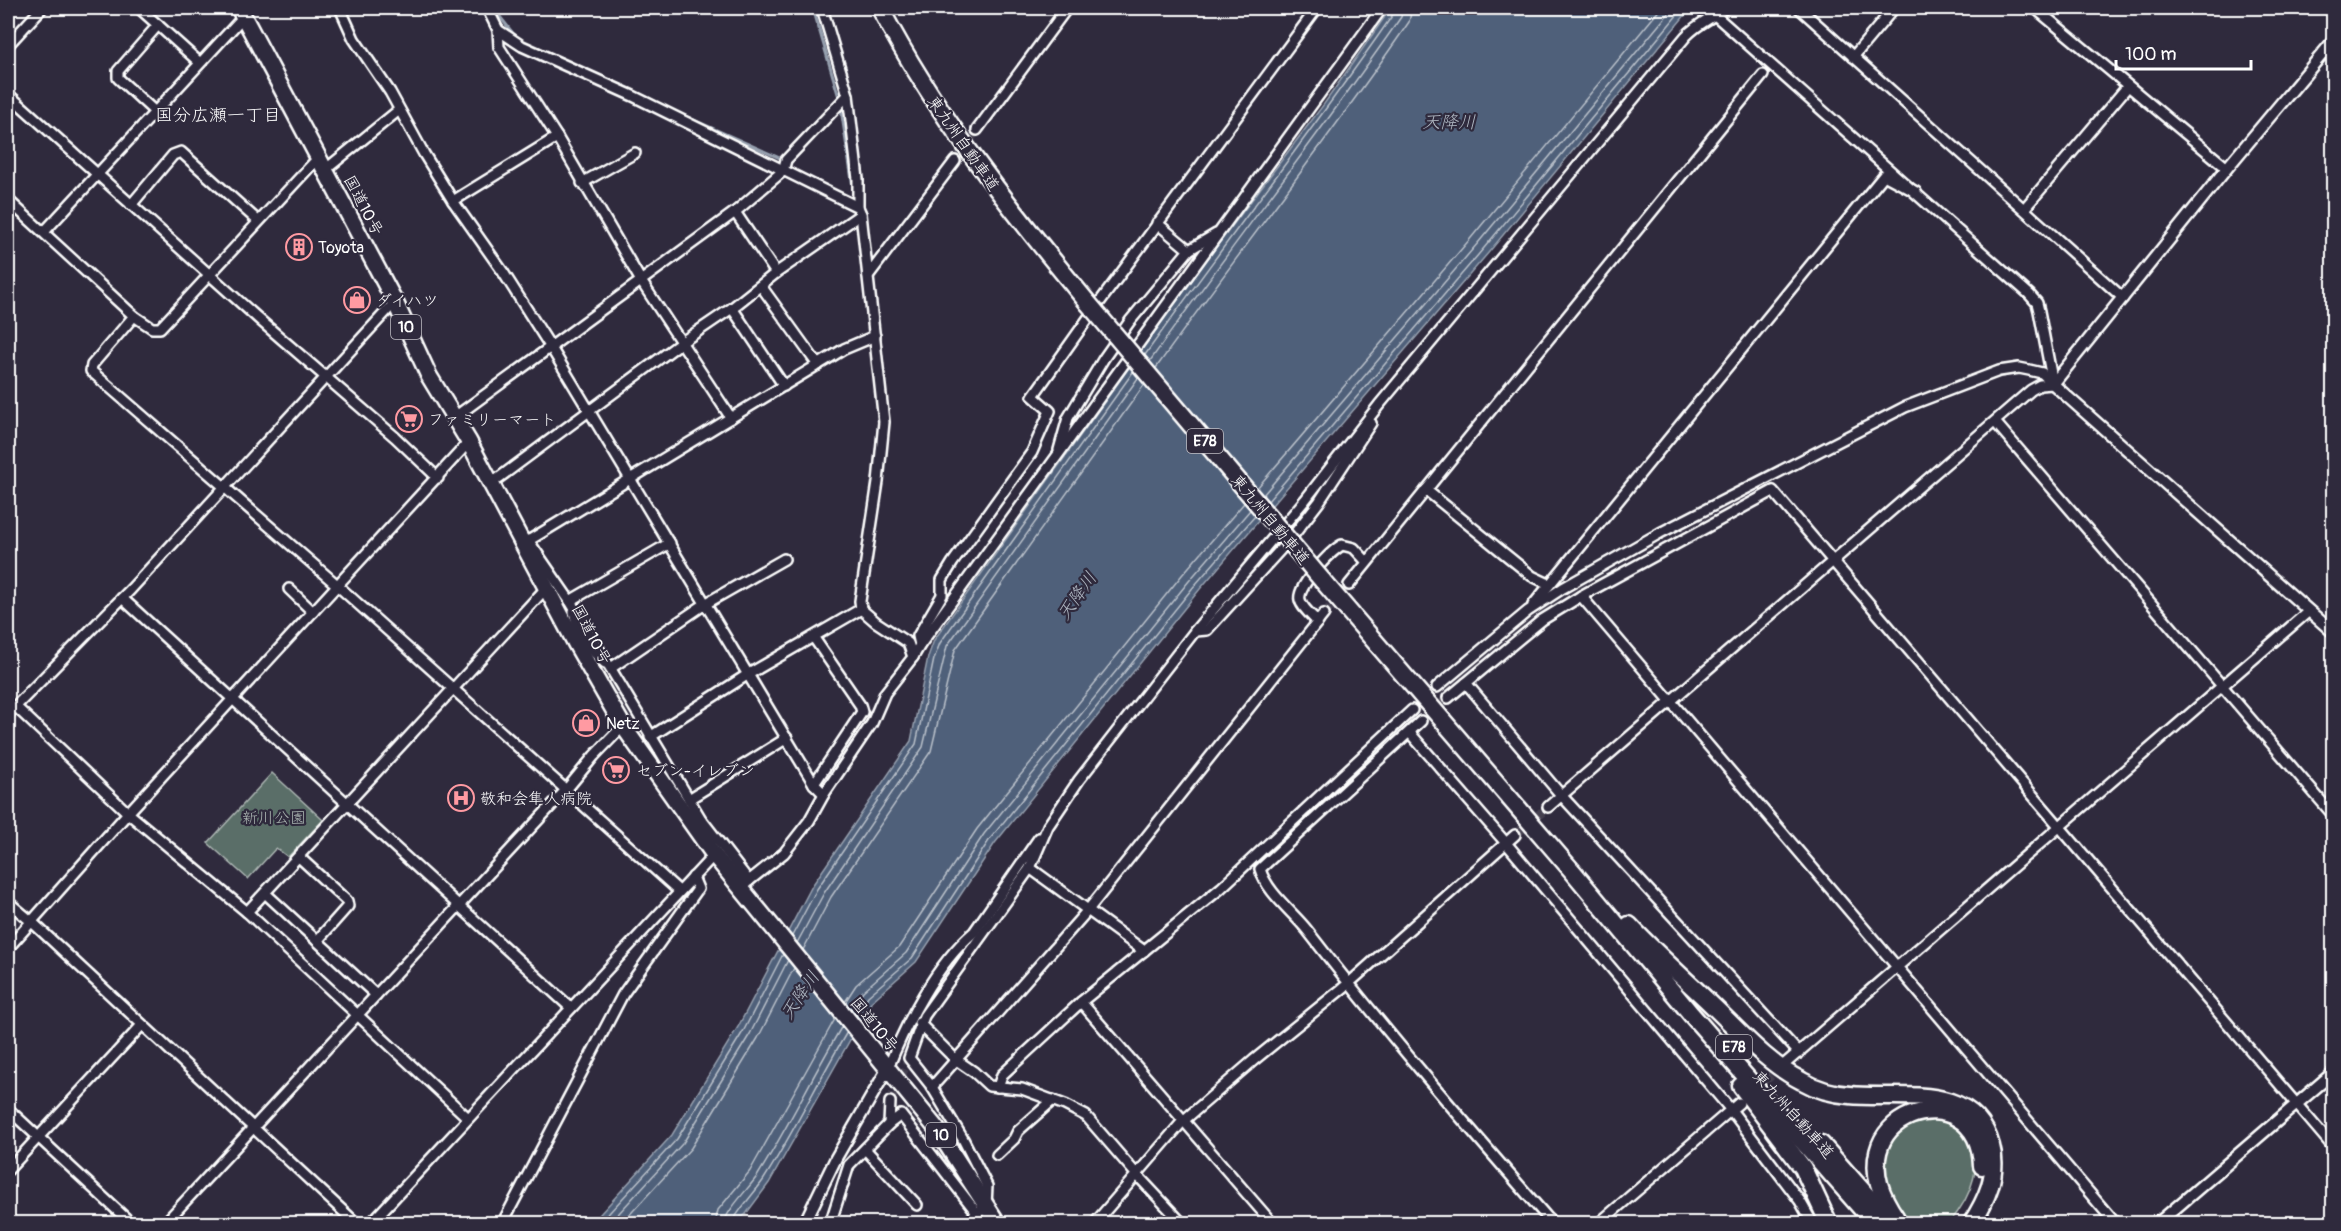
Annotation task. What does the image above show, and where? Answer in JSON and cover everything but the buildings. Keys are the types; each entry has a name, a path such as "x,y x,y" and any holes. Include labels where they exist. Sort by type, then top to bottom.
{"highway":[{"name":"東九州自動車道","path":"880,8 900,45 960,138 999,192 1088,303 1574,873 1691,1014 1875,1224"},
{"name":"国道10号","path":"242,12 395,302 429,376 469,442 623,726 714,855 746,889 936,1128 982,1209 998,1224"},
{"path":"1506,793 1634,930 1742,1034 1784,1071 1802,1081 1836,1094 1938,1098 1968,1111 1988,1135 1993,1167 1988,1194 1971,1224"},
{"name":"東九州自動車道","path":"1574,873 1892,1224"},
{"path":"1691,1014 1731,1073 1803,1168 1829,1224"},
{"path":"1900,1224 1880,1187 1877,1161 1881,1145 1888,1131 1900,1119 1916,1112 1933,1111 1950,1114 1964,1124 1975,1137 1981,1152 1981,1181 1973,1200 1958,1224"}],"street":[{"path":"8,45 42,8"},
{"path":"139,8 199,63"},
{"path":"340,8 354,39 390,92 453,201 503,272 550,346 747,675 814,784 824,794"},
{"path":"487,8 498,30 500,47 557,137 641,281 731,418"},
{"path":"822,8 848,95 884,422 878,482 860,601 861,609 908,643 914,657"},
{"path":"977,130 1066,8"},
{"path":"920,645 918,636 942,595 942,580 1032,452 1050,411 1033,396 1157,223 1317,8"},
{"path":"848,95 786,160 783,171 735,212 459,414 528,541 570,601 688,799 746,889 784,853 809,821 824,794 872,723 885,693 914,657 920,645 1057,458 1286,136 1382,8"},
{"path":"804,1224 836,1158 888,1068 915,1009 963,942 974,933 1079,780 1195,632 1305,500 1379,405 1686,36 1716,12 1725,8"},
{"path":"1799,8 2123,298"},
{"path":"1853,57 1894,8"},
{"path":"2035,8 2226,168"},
{"path":"44,232 199,63 242,12"},
{"path":"1716,12 2029,294 2037,303 2053,384"},
{"path":"154,111 118,78 118,74 158,25"},
{"path":"498,30 522,46 633,96 860,211"},
{"path":"1548,807 2031,390 2040,385 2053,384 2226,168 2334,40"},
{"path":"1349,585 1763,75"},
{"path":"2025,209 2128,86"},
{"path":"8,94 438,478"},
{"path":"8,200 134,316 152,328 160,328 258,220 322,163 399,110"},
{"path":"453,201 557,137"},
{"path":"131,205 174,155 180,152 258,220"},
{"path":"582,183 635,153"},
{"path":"868,276 955,161"},
{"path":"1528,612 1884,175 1916,192"},
{"path":"496,480 682,342 732,308 860,211"},
{"path":"735,212 776,273"},
{"path":"1157,223 1189,250"},
{"path":"1057,458 1068,418 1104,358 1130,321 1189,250 1219,232"},
{"path":"761,286 818,365"},
{"path":"8,714 122,598 395,302"},
{"path":"732,308 784,386"},
{"path":"134,316 92,365 91,371 338,585 679,891"},
{"path":"528,541 844,349 874,336"},
{"path":"1437,687 1528,612 1563,588 1660,533 1905,407 1999,371 2019,368 2042,373 2334,633"},
{"path":"1195,632 1207,630 1292,537 1319,502 1370,426 1379,405"},
{"path":"1995,422 2334,816"},
{"path":"8,948 128,813 469,442"},
{"path":"1426,490 1532,576 1549,584"},
{"path":"1448,698 1542,620 1581,596 1773,491 2334,1148"},
{"path":"570,601 670,543"},
{"path":"933,1087 955,1059 1088,910 1321,618 1302,605 1299,598 1301,589 1318,568 1334,549 1342,545 1354,548 1367,562"},
{"path":"611,668 705,604 784,558"},
{"path":"247,912 547,587"},
{"path":"289,589 313,612"},
{"path":"1581,596 2116,1224"},
{"path":"122,598 571,1008"},
{"path":"570,601 580,643 611,668"},
{"path":"650,736 747,675 861,609"},
{"path":"1786,1063 2309,611"},
{"path":"814,638 860,705 862,712 814,784"},
{"path":"1466,683 1561,795 1799,1053"},
{"path":"15,706 128,813 247,912 468,1118"},
{"path":"998,1087 1002,1075 1081,1002 1221,888 1411,711 1420,722 1260,869 1263,880 1304,926 1348,984 1553,1224"},
{"path":"164,1224 567,790 594,756 623,726"},
{"path":"1410,733 1735,1106 1800,1201 1813,1224"},
{"path":"688,799 787,738"},
{"path":"965,1224 982,1209 987,1186 933,1087 909,1058 920,1023 1029,868 1048,826"},
{"path":"1094,1224 1184,1121 1254,1060 1348,984 1515,835"},
{"path":"369,1224 714,855"},
{"path":"298,857 347,900 348,906 317,941"},
{"path":"1029,868 1144,951"},
{"path":"502,1224 623,994 698,889 693,878"},
{"path":"265,893 376,995"},
{"path":"8,902 357,1224"},
{"path":"915,1009 939,994"},
{"path":"1081,1002 1273,1224"},
{"path":"920,1023 955,1059 990,1086 1022,1089 1053,1100 1086,1116 1183,1224"},
{"path":"8,1170 142,1024"},
{"path":"2157,1224 2334,1072"},
{"path":"997,1155 1014,1140 1018,1131 1053,1100"},
{"path":"889,1124 890,1102"},
{"path":"1598,1224 1735,1106"},
{"path":"8,1109 132,1224"},
{"path":"830,1224 849,1166 889,1124 901,1115 982,1209"},
{"path":"865,1149 917,1205"},
{"path":"836,1158 849,1166"}],"green space":[{"name":"新川公園","path":"272,773 323,820 288,857 276,848 248,879 208,843"},
{"path":"1919,1117 1952,1122 1970,1142 1974,1154 1974,1178 1964,1202 1949,1223 1906,1223 1887,1189 1886,1150 1904,1124"}],"water":[{"name":"天降川","path":"1391,8 1691,8 1489,252 1200,589 995,843 916,962 872,1001 769,1183 746,1214 735,1223 591,1224 672,1135 738,1027 812,886 911,741 928,657 934,640 1196,274 1324,104"}],"waterway":[{"path":"493,8 516,37"},
{"path":"813,8 838,94"},
{"path":"667,108 782,159"},
{"path":"841,109 853,187 853,202"}],"tunnel":[{"path":"955,161 977,130"},
{"path":"1324,614 1349,585"},
{"path":"1412,710 1437,687"},
{"path":"1421,721 1448,698"},
{"path":"1515,835 1548,807"},
{"path":"890,1102 909,1058"},
{"path":"1754,1090 1783,1066"}],"place":[{"name":"Toyota","path":"299,247"},
{"name":"ダイハツ","path":"357,300"},
{"name":"ファミリーマート","path":"409,419"},
{"name":"Netz","path":"586,723"},
{"name":"セブン-イレブン","path":"616,770"},
{"name":"敬和会隼人病院","path":"461,798"}],"district":[{"name":"国分広瀬一丁目","path":"218,115"}]}
